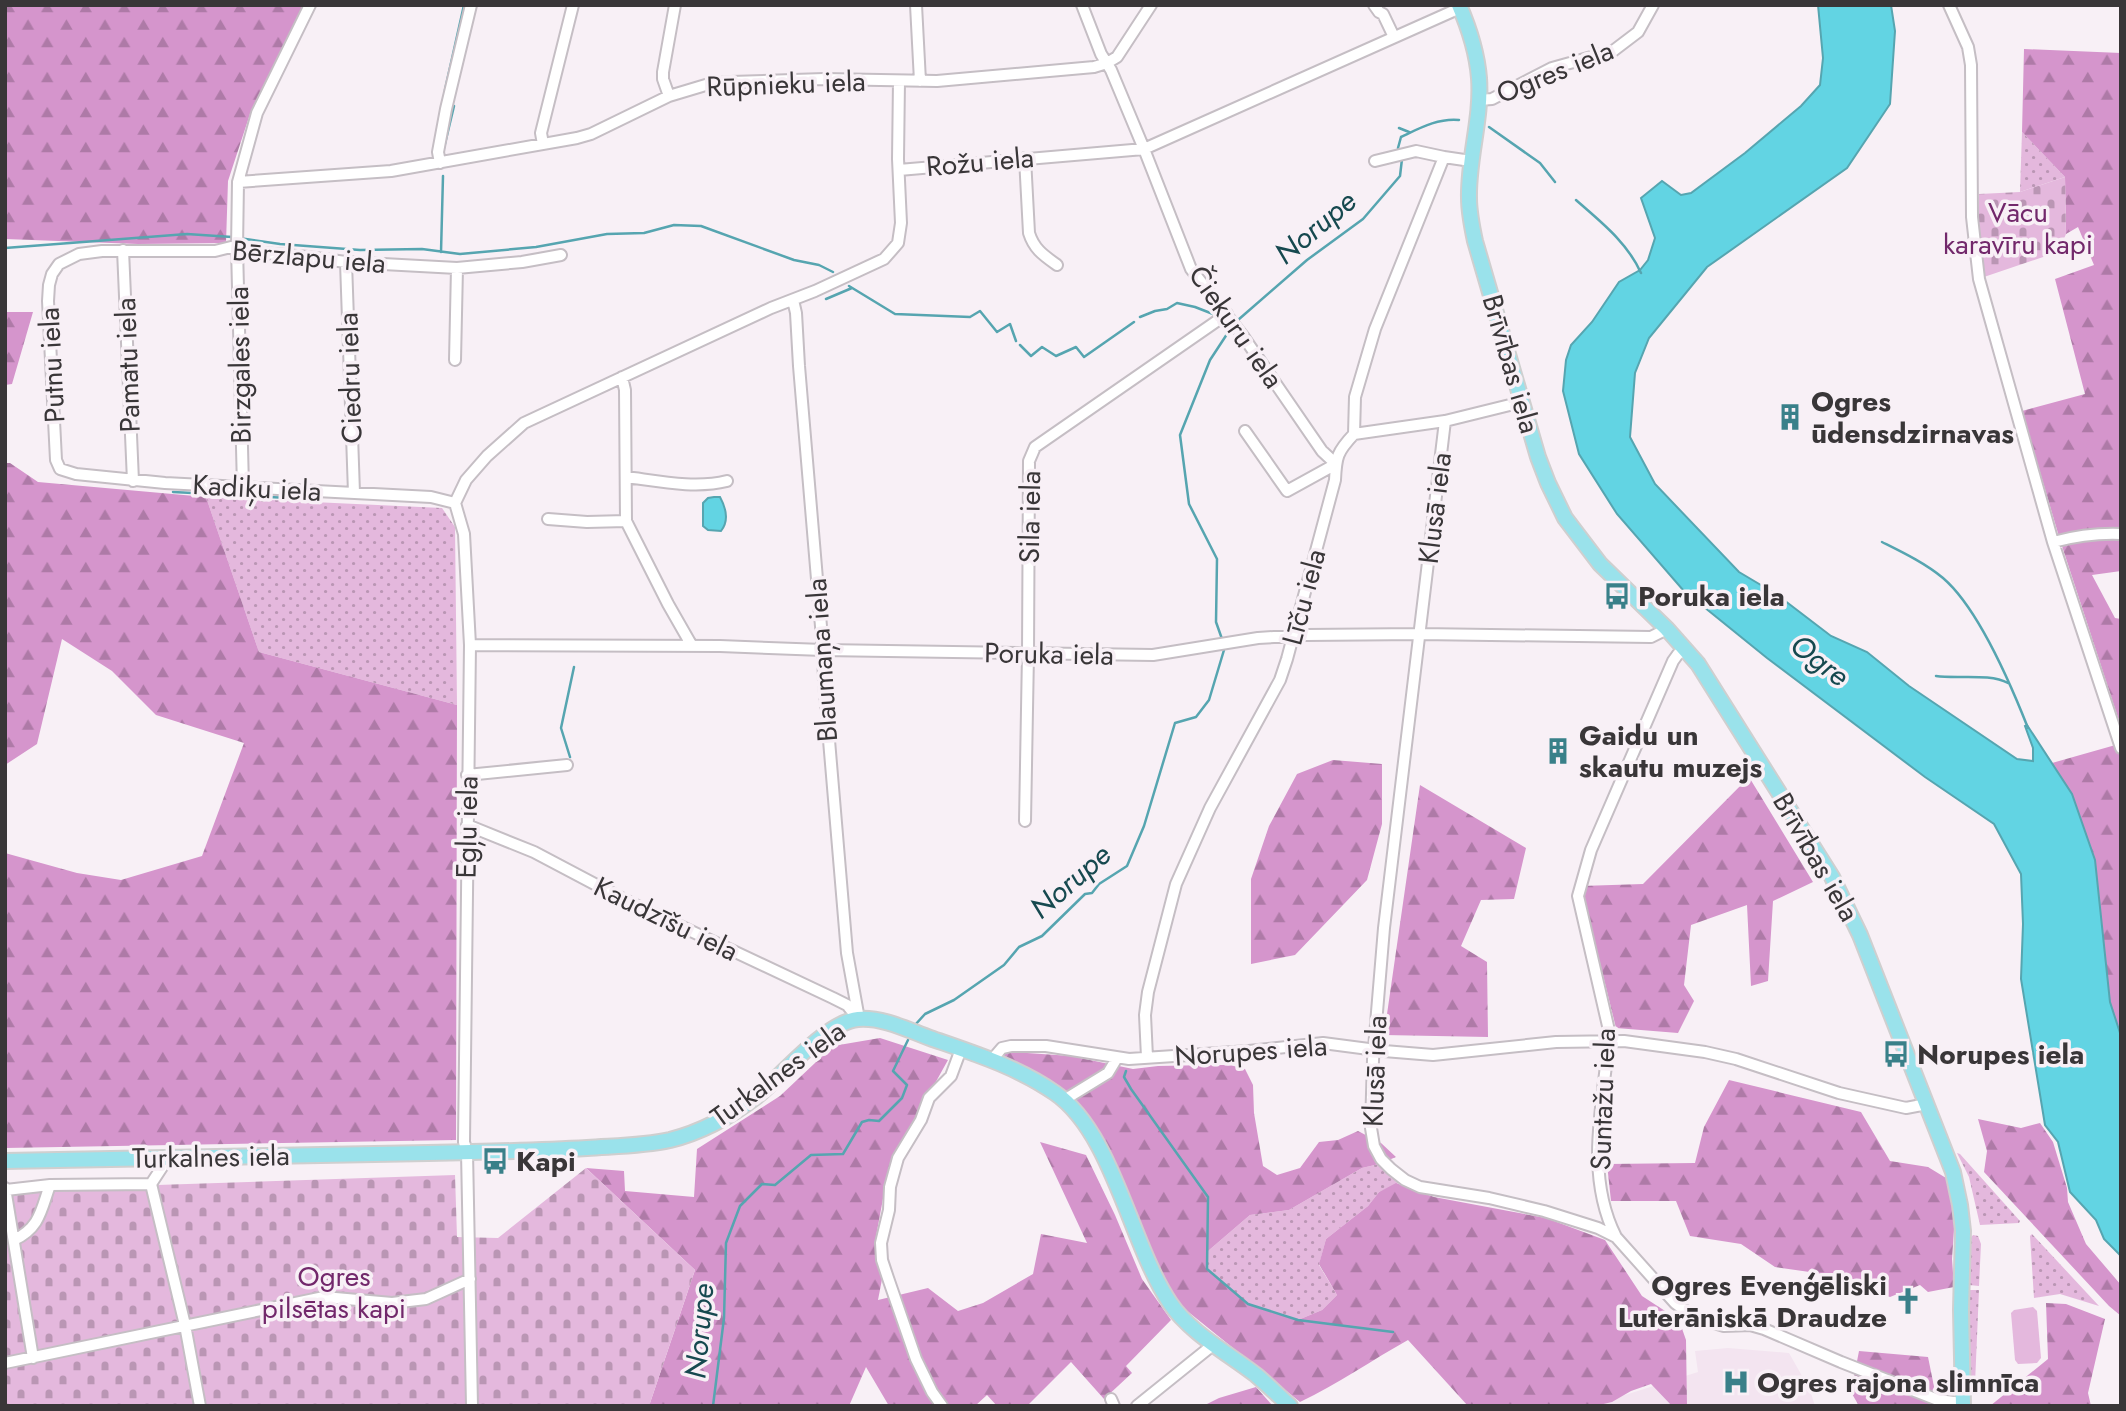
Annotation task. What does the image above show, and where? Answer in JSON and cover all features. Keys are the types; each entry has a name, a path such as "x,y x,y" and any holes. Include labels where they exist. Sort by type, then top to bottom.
{"main road":[{"name":"Brīvības iela","path":"1459,7 1478,65 1479,100 1469,197 1475,241 1538,457 1565,518 1600,565 1667,629 1698,664 1846,903 1946,1149 1960,1205 1963,1230 1962,1404"},
{"name":"Turkalnes iela","path":"5,1161 467,1153 638,1145 683,1136 709,1126 735,1111 759,1094 833,1028 859,1019 882,1021 961,1049 1028,1077 1074,1109 1093,1136 1170,1304 1182,1318 1258,1377 1290,1406"}],"street":[{"name":"Birzgales iela","path":"243,487 237,182 257,113 310,5"},
{"path":"440,163 438,152 446,109 471,5"},
{"path":"542,144 541,133 573,5"},
{"path":"669,96 663,79 675,5"},
{"path":"916,5 920,81"},
{"name":"Čiekuru iela","path":"1082,5 1144,149 1191,269 1227,314 1322,452 1336,464"},
{"path":"1107,63 1117,57 1151,5"},
{"path":"1374,5 1383,14 1394,37"},
{"path":"1949,5 1968,47 1972,65 1972,217 1979,279 2053,542 2121,748"},
{"name":"Rožu iela","path":"455,503 466,480 487,456 524,424 771,308 877,264 898,243 901,223 900,170 1144,149 1459,7"},
{"name":"Ogres iela","path":"1479,100 1492,99 1552,68 1613,51 1638,32 1647,8"},
{"name":"Rūpnieku iela","path":"237,182 391,172 577,138 591,134 669,96 695,87 731,82 984,78 1107,63"},
{"path":"899,81 900,170"},
{"path":"1375,160 1416,151 1471,161"},
{"path":"1025,158 1029,233 1039,253 1057,265"},
{"name":"Līču iela","path":"1147,1057 1145,1015 1148,992 1176,884 1210,808 1280,680 1335,480 1340,449 1354,434 1355,397 1375,329 1444,158"},
{"name":"Bērzlapu iela","path":"59,264 79,254 123,250 215,251 237,248 346,262 457,268 522,262 561,255"},
{"name":"Pamatu iela","path":"123,250 134,481"},
{"name":"Ciedru iela","path":"346,262 354,493"},
{"name":"Putnu iela","path":"59,264 52,274 48,301 56,460 60,468"},
{"path":"455,360 457,268"},
{"name":"Blaumaņa iela","path":"793,300 843,915 859,1019"},
{"name":"Sila iela","path":"1025,821 1029,461 1035,447 1227,314"},
{"path":"622,377 625,390 626,521 692,646"},
{"path":"1354,434 1445,421 1522,402"},
{"name":"Klusā iela","path":"1445,421 1384,928 1373,1049 1372,1139 1381,1159 1405,1180 1419,1187 1489,1198 1544,1211 1598,1228 1616,1237 1675,1303 1693,1317 1724,1326 1750,1325 1764,1329 1938,1400 1962,1404"},
{"path":"1245,430 1287,491 1336,464"},
{"name":"Kadiķu iela","path":"60,468 76,474 134,481 431,497 455,503"},
{"path":"626,477 689,483 727,481"},
{"name":"Egļu iela","path":"455,503 464,534 470,645 464,1142 467,1153 472,1406"},
{"path":"548,519 626,521"},
{"path":"2053,542 2077,536 2121,534"},
{"name":"Poruka iela","path":"470,645 692,646 1153,655 1258,638 1294,636 1420,634 1651,638 1667,629"},
{"name":"Suntažu iela","path":"1616,1237 1603,1207 1597,1149 1609,1041 1607,1014 1578,895 1591,850 1648,716 1673,661 1678,654 1686,650"},
{"path":"467,775 566,765"},
{"name":"Kaudzīšu iela","path":"467,825 534,852 623,899 833,998 847,1005 859,1019"},
{"name":"Norupes iela","path":"994,1062 1002,1048 1011,1046 1076,1049 1117,1058 1249,1051 1323,1043 1433,1055 1556,1042 1624,1041 1736,1059 1839,1093 1906,1108 1927,1104"},
{"path":"942,1406 916,1359 882,1260 881,1242 898,1158 920,1120 929,1098 951,1076 961,1049"},
{"path":"1064,1100 1108,1073 1117,1058"},
{"path":"168,1158 151,1184 185,1325 200,1406"},
{"path":"33,1358 6,1189 50,1185 151,1184"},
{"path":"14,1240 28,1234 36,1223 50,1185"},
{"path":"5,1261 18,1259"},
{"path":"5,1363 324,1297 392,1303 426,1299 470,1279"},
{"path":"1138,1406 1214,1344"}],"shaded area":[{"name":"Ogres rajona slimnīca","path":"1728,1348 1789,1353 1810,1390 1815,1406 1590,1406 1698,1372 1695,1351"}],"green space":[{"path":"5,5 303,5 250,114 228,181 226,243 138,244 5,239"},
{"path":"2024,49 2121,53 2121,571 2092,575 2115,618 2121,619 2121,727 2060,540 2022,411 2085,394 2055,279 2094,265 2078,227 2066,234 2065,177 2022,132"},
{"path":"2022,132 2065,177 2020,192"},
{"name":"Vācu karavīru kapi","path":"2065,177 2066,234 2058,252 1984,277 1979,229 1979,194 2020,192"},
{"path":"5,312 33,312 12,384 5,385"},
{"path":"5,463 10,463 38,482 206,497 259,652 457,705 456,1140 5,1148 5,853 77,873 121,880 202,856 244,743 156,715 112,671 62,639 37,744 5,765"},
{"path":"206,497 442,508 455,527 457,705 259,652"},
{"path":"2119,744 2121,1036 2110,1002 2052,763"},
{"path":"1333,760 1382,764 1382,824 1367,880 1295,955 1251,964 1251,879 1269,826 1297,774"},
{"path":"1749,777 1813,882 1773,901 1768,981 1751,986 1747,905 1691,925 1684,985 1694,1001 1678,1033 1616,1028 1581,886 1643,884"},
{"path":"1420,785 1526,848 1514,899 1481,900 1461,946 1487,962 1488,1037 1384,1035"},
{"path":"880,1038 948,1060 889,1166 875,1242 884,1269 878,1300 928,1288 958,1311 983,1303 1033,1274 1041,1234 1087,1243 1040,1142 1086,1155 1142,1279 1171,1320 1126,1366 1132,1373 1104,1399 1071,1362 1027,1406 997,1406 987,1395 975,1406 889,1406 866,1367 849,1406 649,1406 695,1270 586,1168 624,1171 625,1191 694,1197 697,1149 780,1096 833,1046"},
{"path":"970,1049 1071,1056 1133,1069 1230,1065 1245,1069 1253,1085 1254,1113 1263,1166 1277,1175 1300,1168 1319,1142 1338,1140 1358,1131 1381,1143 1396,1157 1362,1168 1289,1210 1250,1215 1208,1251 1208,1269 1248,1304 1298,1320 1322,1310 1337,1295 1319,1264 1326,1239 1368,1206 1379,1192 1396,1183 1434,1197 1546,1218 1605,1240 1642,1296 1679,1320 1686,1340 1687,1406 1672,1406 1651,1384 1612,1402 1595,1406 1468,1406 1408,1340 1300,1402 1181,1306 1155,1270 1084,1116"},
{"path":"1729,1080 1861,1112 1890,1161 1928,1167 1946,1178 1955,1214 1952,1259 1954,1287 1928,1292 1920,1285 1890,1297 1851,1278 1775,1267 1741,1244 1690,1236 1676,1201 1611,1201 1607,1164 1695,1163 1704,1127"},
{"path":"1978,1119 2021,1128 2040,1123 2053,1142 2067,1188 2068,1202 2086,1244 2121,1285 2121,1316 1984,1172 1987,1151"},
{"path":"1957,1153 2019,1223 1980,1225 1969,1177"},
{"path":"1379,1164 1405,1180 1379,1192 1368,1206 1326,1239 1319,1265 1337,1295 1322,1310 1298,1320 1248,1304 1207,1269 1208,1251 1250,1215 1289,1210 1362,1168"},
{"name":"Ogres pilsētas kapi","path":"586,1168 695,1270 649,1406 5,1406 5,1190 455,1175 457,1237 498,1238"},
{"path":"2032,1234 2099,1306 2060,1294 2034,1298"},
{"path":"1973,1235 1978,1236 1981,1244 1979,1286 1969,1285 1969,1240"},
{"path":"1968,1290 1979,1290 1975,1384 1978,1393 1968,1387"},
{"path":"2046,1303 2066,1304 2105,1319 2088,1393 2091,1406 1990,1406 2048,1359"},
{"path":"2033,1307 2037,1311 2041,1358 2037,1363 2018,1364 2015,1360 2011,1313 2014,1310"},
{"path":"1859,1351 1928,1357 1938,1406 1859,1406 1851,1392"},
{"path":"1256,1387 1273,1406 1203,1406 1219,1398"}],"water":[{"name":"Ogre","path":"1818,5 1891,5 1895,31 1890,104 1847,168 1707,267 1649,338 1635,373 1630,437 1655,484 1739,572 1776,594 1831,636 1867,652 1909,686 2017,759 2033,761 2033,748 2025,726 2027,725 2072,794 2095,860 2110,1002 2121,1036 2121,1256 2104,1239 2096,1220 2070,1192 2058,1142 2045,1125 2021,979 2021,874 1994,824 1925,777 1767,658 1683,590 1617,514 1579,454 1563,391 1566,360 1571,345 1592,322 1619,282 1640,270 1648,260 1655,238 1641,198 1662,181 1681,195 1691,193 1745,153 1801,106 1820,85 1823,58"},
{"path":"720,497 725,510 725,523 721,531 708,530 703,526 703,503 708,498"}],"waterway":[{"path":"445,90 464,5"},
{"path":"443,152 454,106"},
{"name":"Norupe","path":"1398,148 1401,137 1415,130 1436,122 1459,120"},
{"name":"Norupe","path":"1489,127 1540,163 1555,182"},
{"path":"1399,128 1409,132"},
{"name":"Norupe","path":"1238,320 1307,260 1363,219 1400,176 1402,159"},
{"path":"441,252 443,176"},
{"name":"Norupe","path":"1576,200 1621,242 1641,273"},
{"path":"239,238 360,250 422,249 460,254 536,247 607,234 644,233 674,225 701,226 833,272"},
{"path":"5,248 187,234 232,237"},
{"path":"849,286 895,314 970,317 980,311 997,332 1010,324 1016,341"},
{"path":"826,299 852,288"},
{"path":"1140,317 1177,303 1213,314"},
{"path":"1020,345 1031,356 1042,347 1056,356 1076,347 1084,357 1134,322"},
{"name":"Norupe","path":"1224,324 1229,332"},
{"name":"Norupe","path":"1222,639 1216,622 1217,559 1189,504 1180,435 1210,360 1231,328"},
{"path":"173,492 289,498"},
{"path":"1882,542 1929,567 1956,591 1981,627 2028,728"},
{"name":"Norupe","path":"915,1025 925,1014 954,1000 1004,965 1019,947 1042,936 1085,894 1092,893 1099,884 1127,866 1144,826 1175,723 1196,717 1209,700 1224,650"},
{"path":"570,757 561,728 574,667"},
{"path":"1936,676 1983,677 2008,683"},
{"name":"Norupe","path":"713,1406 724,1318 726,1243 740,1206 762,1184 775,1185 811,1155 843,1154 862,1122 879,1121 902,1098 907,1085 893,1071 908,1040"},
{"path":"1126,1071 1124,1077 1131,1089 1208,1197 1207,1269 1248,1304 1298,1320 1393,1332"}],"place":[{"name":"Ogres ūdensdzirnavas","path":"1790,417"},
{"name":"Poruka iela","path":"1617,596"},
{"name":"Gaidu un skautu muzejs","path":"1558,751"},
{"name":"Norupes iela","path":"1896,1054"},
{"name":"Kapi","path":"495,1161"},
{"name":"Ogres Evenģēliski Luterāniskā Draudze","path":"1908,1301"},
{"name":"Ogres rajona slimnīca","path":"1736,1382"}]}
